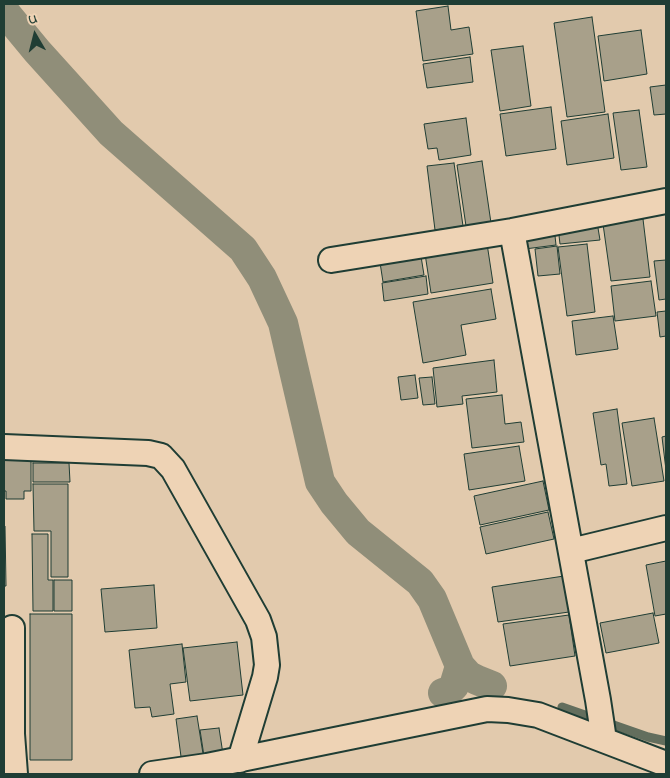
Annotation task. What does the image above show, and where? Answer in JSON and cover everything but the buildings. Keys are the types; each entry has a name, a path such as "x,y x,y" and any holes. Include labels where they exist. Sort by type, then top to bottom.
{"street":[{"path":"331,260 512,231 666,201"},
{"path":"512,231 601,721"},
{"path":"4,447 148,453 161,456 173,469 258,620 264,637 267,665 265,677 240,760"},
{"path":"571,551 666,528"},
{"path":"12,628 12,734 15,774"},
{"path":"156,774 202,769 488,709 601,721 666,764"}],"waterway":[{"path":"4,11 37,51 111,133 243,249 262,278 283,323 320,482 334,503 358,532 420,582 432,599 460,666 469,676 492,686"},
{"path":"443,693 449,691 454,686 460,666"},
{"path":"562,707 648,737 666,741"}]}
